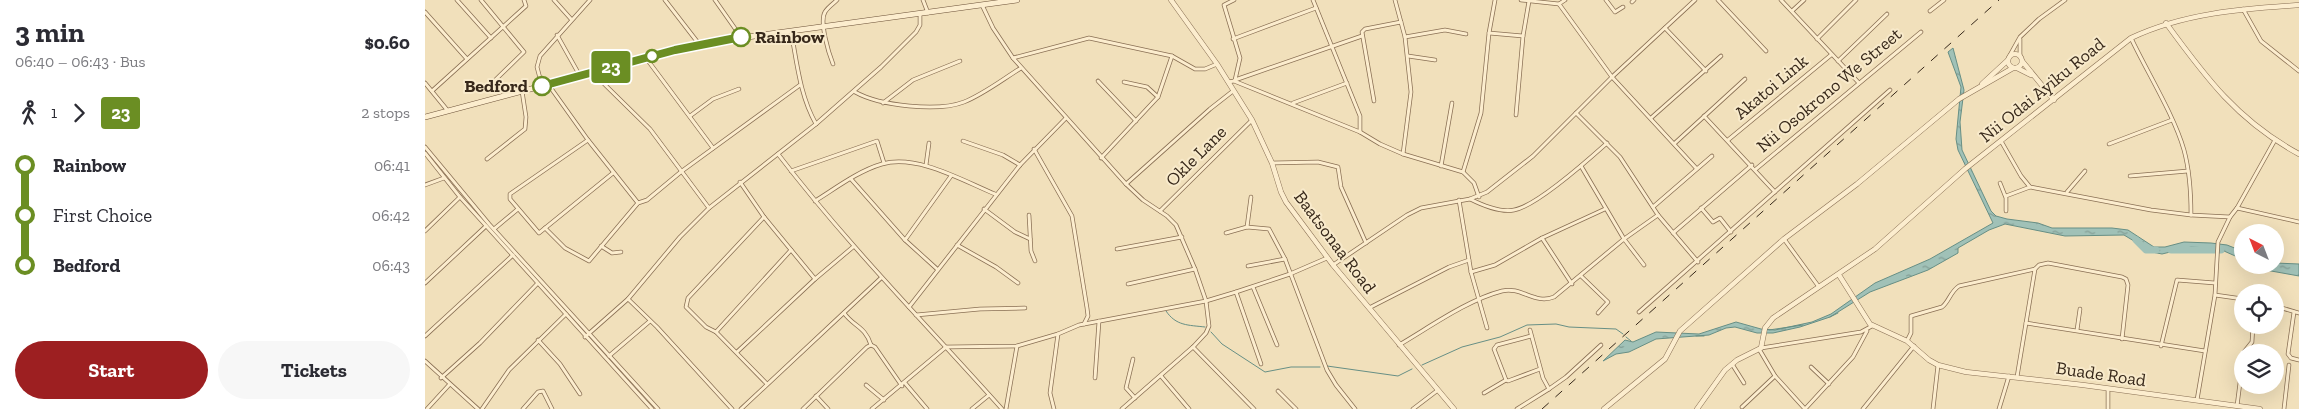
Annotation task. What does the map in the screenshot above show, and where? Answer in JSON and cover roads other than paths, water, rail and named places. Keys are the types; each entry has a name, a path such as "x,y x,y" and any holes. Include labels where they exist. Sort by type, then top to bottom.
{"main road":[{"path":"425,117 699,44 1017,0"}],"street":[{"path":"457,0 491,38"},
{"path":"481,0 505,26 524,53 488,86"},
{"path":"432,90 526,6 524,0"},
{"path":"554,0 571,19"},
{"path":"542,86 537,61 557,35 590,0"},
{"path":"665,0 699,44"},
{"path":"715,0 741,37"},
{"path":"833,64 826,42 825,12 837,0"},
{"path":"923,0 928,13"},
{"name":"Baatsonaa Road","path":"1171,0 1217,64 1251,120 1272,163 1286,202 1327,258 1454,409"},
{"path":"1234,0 1224,5 1241,62 1235,80"},
{"path":"1313,0 1360,116 1361,132"},
{"path":"1396,0 1405,38 1411,103 1403,154"},
{"path":"1463,172 1481,113 1489,32 1495,0"},
{"path":"1521,0 1559,4 1565,0"},
{"path":"1606,0 1615,12 1623,7"},
{"path":"1333,265 1407,215 1421,208 1479,196 1533,156 1612,77 1695,0"},
{"path":"1718,0 1766,51"},
{"path":"1781,0 1859,83"},
{"path":"1792,11 1804,0"},
{"path":"1817,40 1856,0"},
{"path":"1930,11 1944,0"},
{"path":"2032,76 2009,65 2009,58 2020,37 2039,19 2065,0"},
{"path":"1517,115 1523,36 1529,1"},
{"path":"1559,4 1612,77 1675,143 1696,168"},
{"name":"Nii Odai Ayiku Road","path":"1760,349 1765,328 1773,318 1875,249 1965,168 2131,38 2166,24 2243,9 2299,5"},
{"path":"982,6 995,32 1021,68 1126,184 1143,200 1171,219 1182,237 1195,269 1206,301 1208,329 1193,347 1122,409"},
{"path":"1233,39 1316,8"},
{"path":"2243,9 2261,41 2299,71"},
{"path":"425,12 467,59"},
{"path":"586,335 627,299 709,208 739,182 778,154 855,92 916,32 920,25 920,14"},
{"path":"1837,61 1887,14"},
{"path":"1374,101 1361,32 1365,29 1401,22"},
{"path":"2166,24 2231,105 2275,140 2299,154"},
{"path":"1665,28 1706,71"},
{"path":"791,30 800,85 816,124"},
{"path":"1405,38 1445,30 1466,34"},
{"path":"1489,32 1523,36"},
{"name":"Nii Osokrono We Street","path":"1756,169 1921,32"},
{"path":"557,35 580,76"},
{"path":"1227,82 1362,36"},
{"path":"1604,409 1665,359 1680,331 1784,239 1857,184 1964,95 2015,68 2021,59 2020,37"},
{"path":"1013,58 1089,38 1172,56 1195,69 1205,69 1217,64"},
{"path":"2131,38 2172,120 2183,149 2188,171 2191,215"},
{"name":"Akatoi Link","path":"1728,140 1831,54"},
{"path":"1983,84 2009,58 2016,54 2032,76 2054,100"},
{"path":"1101,158 1158,97 1172,56"},
{"path":"1407,56 1435,60"},
{"path":"1651,118 1721,56"},
{"path":"645,58 713,148"},
{"path":"883,103 913,80 960,61"},
{"path":"855,92 883,103 949,106 972,99 1021,68"},
{"path":"593,72 650,129 709,208"},
{"path":"1675,143 1745,79"},
{"path":"1235,80 1361,132 1380,144 1403,154 1463,172 1474,182 1479,196"},
{"path":"1098,81 1135,120"},
{"path":"1124,82 1147,87 1158,97"},
{"path":"425,83 448,111"},
{"path":"1292,104 1347,83"},
{"path":"548,84 588,140 637,203"},
{"path":"545,228 562,246 587,261 591,260 637,203 647,200 682,171 800,85"},
{"path":"690,116 713,99 739,89"},
{"path":"1639,312 1698,262 1890,90"},
{"path":"487,159 525,129 526,117 522,91"},
{"path":"1126,184 1210,109 1233,91"},
{"path":"1441,166 1452,103"},
{"path":"1576,113 1607,143 1632,172 1658,215 1698,262"},
{"path":"1704,116 1756,169 1775,192"},
{"path":"909,307 1019,165 1066,118"},
{"name":"Okle Lane","path":"1160,212 1251,120"},
{"path":"2109,144 2172,120"},
{"path":"588,140 509,195 518,210 537,232 540,232 613,173"},
{"path":"2197,400 2215,295 2218,242 2230,217 2237,208 2275,140"},
{"path":"791,171 877,141 884,163"},
{"path":"963,141 1003,155 1019,165"},
{"path":"2001,141 2021,176 2031,187"},
{"path":"926,165 929,143"},
{"path":"1470,199 1485,206 1515,210 1547,192 1607,143"},
{"path":"425,147 567,314"},
{"path":"1034,149 1072,216 1088,316 1084,324"},
{"path":"425,153 460,197 651,409"},
{"path":"778,154 853,247 1002,409"},
{"path":"1653,207 1712,156"},
{"path":"1272,163 1318,162 1338,167 1341,187 1366,243"},
{"path":"815,201 864,171 884,163 926,165 995,194"},
{"path":"1581,166 1624,239 1644,265"},
{"path":"1673,233 1752,166"},
{"path":"2130,176 2188,171"},
{"path":"2066,193 2085,172"},
{"path":"905,240 951,176"},
{"path":"425,185 444,178"},
{"path":"851,179 905,240 937,269"},
{"path":"739,182 764,217 815,279"},
{"path":"2000,183 2006,196 2006,211"},
{"path":"2006,196 2031,187 2151,210 2230,217"},
{"path":"425,231 460,197"},
{"path":"1247,227 1251,197"},
{"path":"1459,200 1471,272 1487,328"},
{"path":"1701,208 1713,222 1720,218 1731,232"},
{"path":"2237,208 2299,222"},
{"path":"984,209 1015,232 1030,239"},
{"path":"1471,272 1495,265 1542,238 1605,209"},
{"path":"494,229 518,210"},
{"path":"1029,215 1030,239 1035,261"},
{"path":"1399,344 1479,299 1507,290 1546,300 1554,297 1624,239 1658,215"},
{"path":"764,217 687,299 686,307 706,326 716,332 767,384"},
{"path":"425,282 486,226"},
{"path":"1226,233 1247,227 1269,229 1285,259 1327,370 1336,386 1355,409"},
{"path":"1117,249 1182,237"},
{"path":"1542,238 1572,284"},
{"path":"1784,239 1820,288"},
{"path":"957,245 996,266 1018,283"},
{"path":"601,246 612,253 621,252"},
{"path":"737,352 815,279 853,247"},
{"path":"716,332 791,250"},
{"path":"425,336 513,255"},
{"path":"872,409 902,386 946,347 1017,346 1084,324 1206,301 1290,274 1327,258"},
{"path":"1248,266 1285,259"},
{"path":"1369,308 1449,267 1469,260"},
{"path":"1907,341 1911,333 1911,316 1942,308 1953,290 1959,286 2035,269 2039,265 2048,263 2126,279 2129,285 2122,339"},
{"path":"1128,284 1195,269"},
{"path":"2017,377 2035,269"},
{"path":"1839,275 1855,304 1872,326 1907,341 1938,365 1933,409"},
{"path":"1581,276 1608,302 1598,313"},
{"path":"741,409 881,278"},
{"path":"2161,346 2177,280 2215,283"},
{"path":"441,378 480,343 538,283"},
{"path":"1253,287 1277,345"},
{"path":"1236,292 1261,364"},
{"path":"2215,295 2234,298"},
{"path":"627,299 651,321 732,409"},
{"path":"915,315 980,309 1025,308"},
{"path":"2077,330 2080,309"},
{"path":"2284,309 2299,313"},
{"path":"844,312 851,322 866,332 871,345 875,347 902,386"},
{"path":"2294,312 2288,354 2291,358 2299,360"},
{"path":"482,409 501,379 538,340 567,314"},
{"path":"609,356 651,321"},
{"path":"1095,378 1099,321"},
{"path":"2026,323 2077,330 2161,346 2205,351"},
{"path":"1760,349 1775,376 1805,409 1853,357 1867,330 1872,326"},
{"path":"1530,330 1540,369 1549,389"},
{"path":"1697,409 1719,377 1732,364 1760,349 1867,330"},
{"path":"1054,409 1050,393 1058,334"},
{"path":"586,335 609,356 658,409"},
{"path":"1505,380 1495,347 1531,336"},
{"path":"538,340 560,364 580,394"},
{"path":"803,409 871,345"},
{"path":"1517,409 1566,377 1601,345"},
{"path":"1005,409 1017,346"},
{"path":"1863,409 1914,346"},
{"path":"1193,347 1254,409"},
{"path":"1133,359 1126,388 1135,398"},
{"path":"425,361 441,378 478,409"},
{"path":"1732,364 1744,383"},
{"name":"Buade Road","path":"1938,365 1966,372 2260,409"},
{"path":"2284,409 2289,366"},
{"path":"1811,367 1829,384"},
{"path":"1484,393 1505,380 1508,381 1540,369"},
{"path":"1161,376 1186,408"},
{"path":"1742,407 1775,376"},
{"path":"1999,409 2009,376"},
{"path":"905,383 927,409"},
{"path":"427,409 449,385"},
{"path":"866,385 884,400"},
{"path":"2108,389 2108,409"},
{"path":"1413,409 1438,390"},
{"path":"523,409 539,392 543,391 552,409"},
{"path":"1278,391 1296,409"},
{"path":"2237,406 2239,394"},
{"path":"972,409 989,395"},
{"path":"816,396 828,409"},
{"path":"2211,409 2212,403"},
{"path":"1347,409 1352,405"}],"water":[{"path":"1953,48 1964,90 1960,122 1962,150 1991,211 1996,216 2038,223 2052,228 2112,228 2128,230 2154,247 2165,247 2184,242 2227,245 2234,248 2234,255 2224,251 2191,247 2162,254 2152,252 2124,235 2065,236 2005,224 1989,230 1958,248 1958,253 1928,270 1870,292 1830,317 1800,327 1773,333 1757,333 1735,327 1726,328 1709,335 1656,339 1629,352 1616,354 1603,361 1625,340 1633,342 1656,332 1699,334 1736,322 1761,329 1775,330 1812,322 1831,314 1875,283 1930,259 1993,223 1958,150 1956,139 1961,87 1948,52"},
{"path":"2284,263 2299,264 2299,276 2284,273"}],"waterway":[{"path":"2136,240 2146,250 2156,250"},
{"path":"2171,250 2221,250"},
{"path":"1166,311 1178,322 1205,327"},
{"path":"1830,317 1838,313"},
{"path":"1422,365 1462,347 1500,337 1527,325 1556,324 1569,327 1616,329 1623,334"},
{"path":"1769,330 1803,325"},
{"path":"1211,332 1222,344 1265,372 1291,367 1320,367"},
{"path":"1696,336 1704,336"},
{"path":"1626,337 1631,341"},
{"path":"1327,366 1398,376 1412,369"}],"railway":[{"path":"1542,409 1999,0"}],"place":[{"name":"Rainbow","path":"741,37"},
{"name":"Bedford","path":"542,86"}]}
